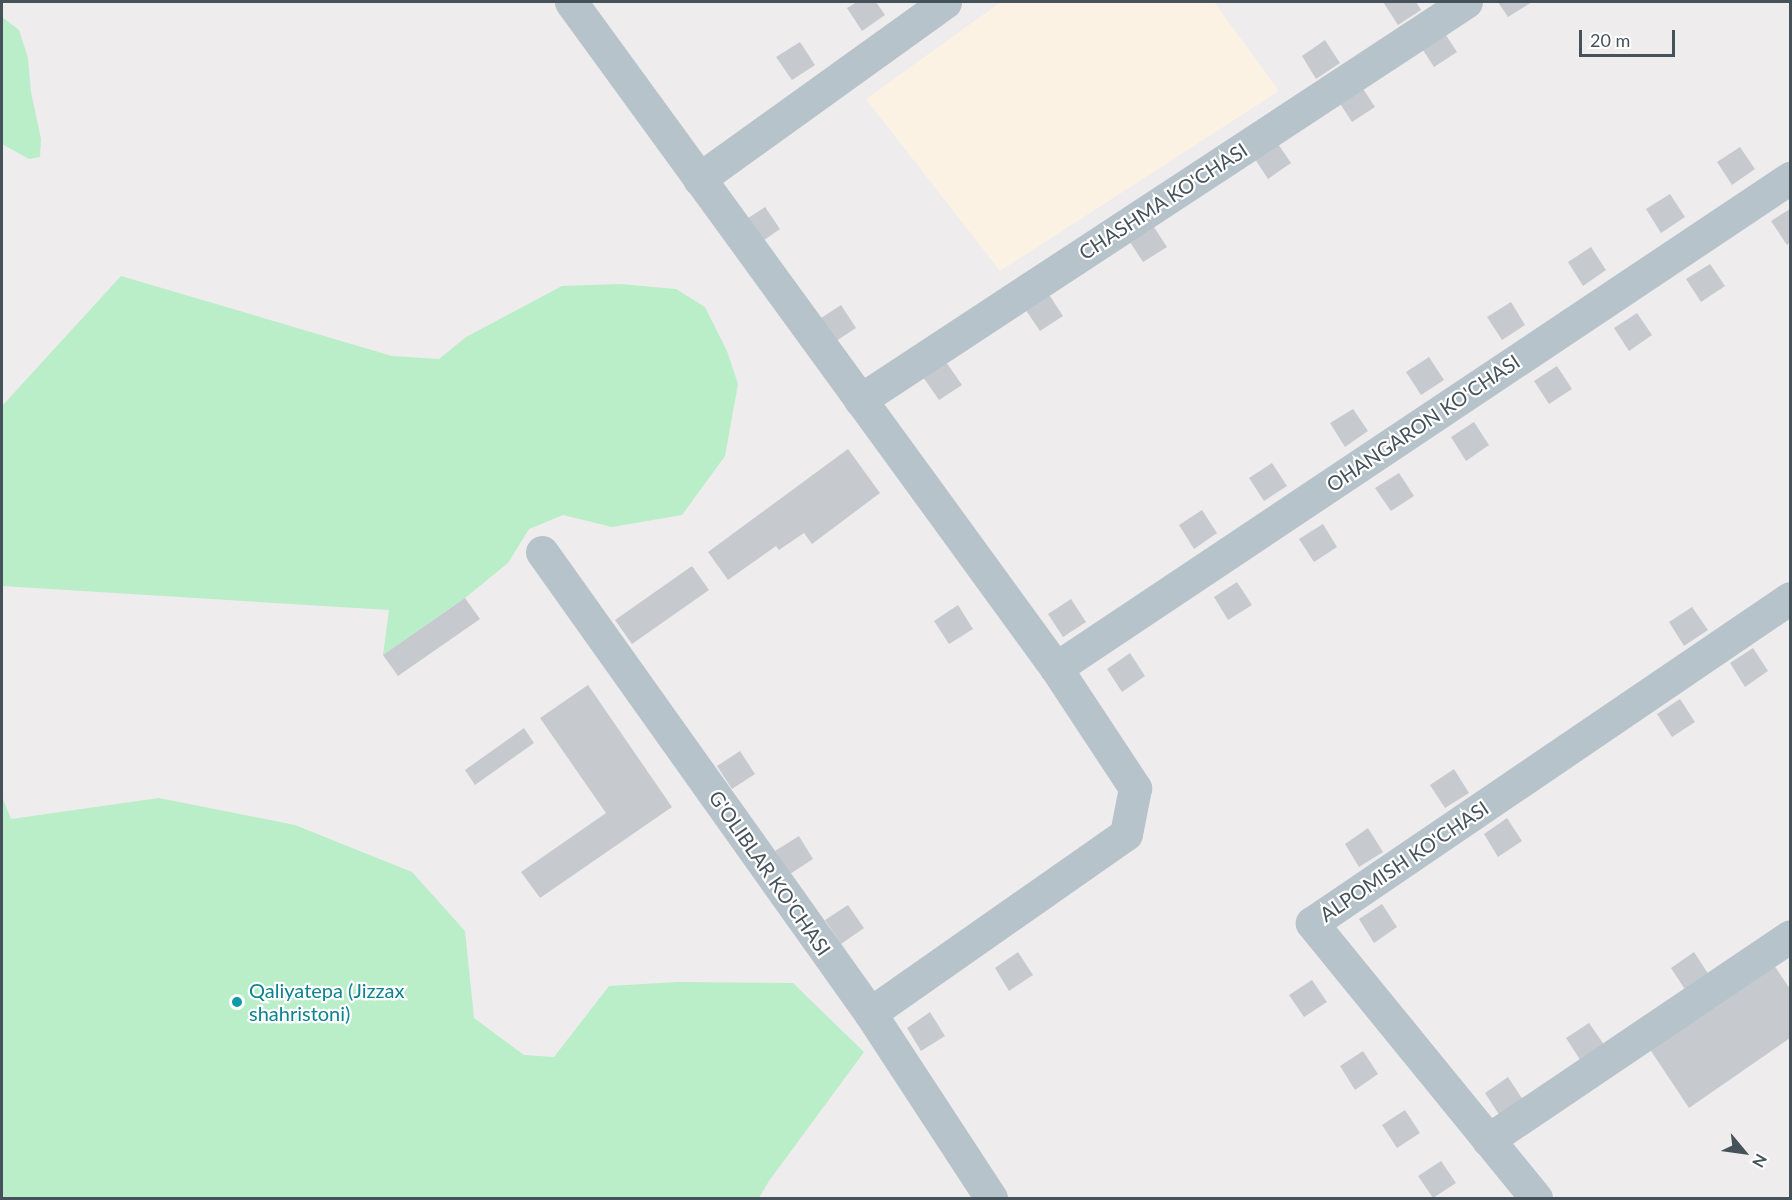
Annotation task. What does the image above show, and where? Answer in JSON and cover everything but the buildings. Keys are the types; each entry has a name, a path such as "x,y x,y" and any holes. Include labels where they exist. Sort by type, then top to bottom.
{"street":[{"path":"571,2 1056,668 1135,788 1126,834 870,1013"},
{"path":"699,179 945,2"},
{"name":"CHASHMA KO'CHASI","path":"860,400 1466,2"},
{"name":"OHANGARON KO'CHASI","path":"1056,668 1791,178"},
{"name":"G'OLIBLAR KO'CHASI","path":"543,552 870,1013 991,1198"},
{"name":"ALPOMISH KO'CHASI","path":"1536,1198 1312,923 1791,598"},
{"path":"1488,1140 1791,936"}],"shaded area":[{"path":"1001,2 1214,2 1279,91 1000,271 866,99"}],"green space":[{"path":"2,17 19,30 28,58 31,92 41,139 40,157 29,159 2,144"},
{"path":"121,276 392,356 439,359 466,337 562,286 620,284 676,289 705,307 727,351 738,384 725,456 682,515 612,527 563,515 529,529 508,563 465,598 383,655 389,610 2,586 2,406"},
{"name":"Qaliyatepa (Jizzax shahristoni)","path":"2,796 11,819 159,798 295,825 412,872 465,931 474,1018 524,1055 554,1057 609,986 678,982 793,983 864,1052 769,1181 759,1198 2,1198"}],"place":[{"name":"Qaliyatepa (Jizzax shahristoni)","path":"237,1002"}]}
